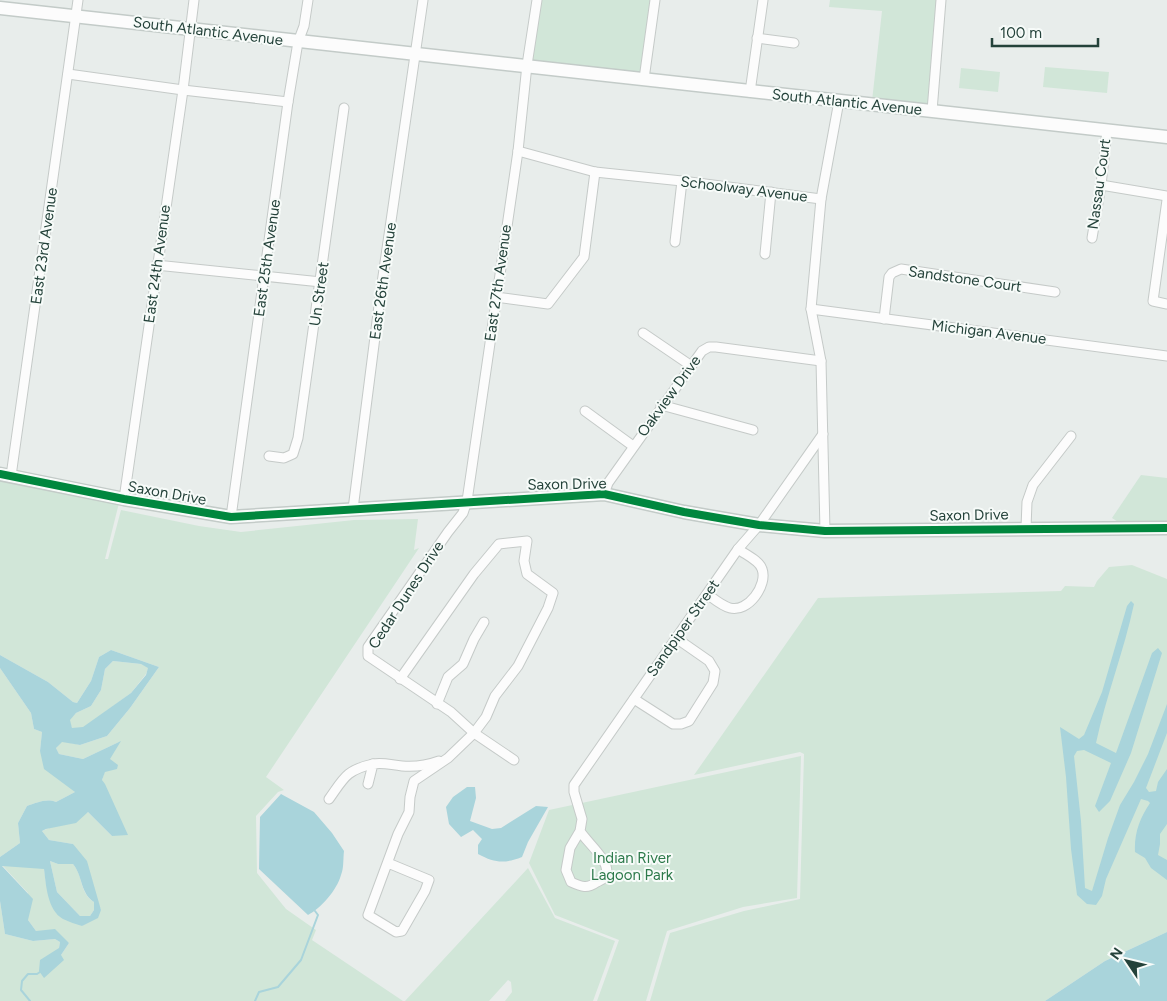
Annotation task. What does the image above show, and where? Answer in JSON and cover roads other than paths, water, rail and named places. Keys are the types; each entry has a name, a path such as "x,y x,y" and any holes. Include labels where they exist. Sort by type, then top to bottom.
{"street":[{"name":"East 23rd Avenue","path":"6,475 78,0"},
{"name":"East 24th Avenue","path":"124,499 156,265 183,90 194,0"},
{"name":"East 25th Avenue","path":"231,518 288,102 298,42 304,26 308,0"},
{"name":"East 26th Avenue","path":"353,509 423,0"},
{"name":"East 27th Avenue","path":"467,501 518,151 527,65 537,0"},
{"path":"644,79 655,0"},
{"path":"750,92 763,0"},
{"path":"932,111 941,0"},
{"name":"South Atlantic Avenue","path":"0,8 1167,137"},
{"path":"757,38 794,43"},
{"path":"68,74 288,102"},
{"path":"821,199 839,101"},
{"name":"Un Street","path":"269,456 284,458 293,454 296,446 321,282 344,108"},
{"name":"Nassau Court","path":"1092,238 1101,185 1107,131"},
{"name":"Schoolway Avenue","path":"518,151 595,172 821,199 811,309 821,361 824,531"},
{"path":"496,297 548,304 584,257 595,172"},
{"path":"675,242 682,181"},
{"path":"1101,185 1167,196"},
{"path":"765,254 771,192"},
{"path":"1167,200 1153,302 1167,304"},
{"path":"156,265 321,282"},
{"name":"Sandstone Court","path":"884,319 890,277 892,273 901,269 1055,292"},
{"name":"Michigan Avenue","path":"811,309 1167,356"},
{"path":"643,332 690,365"},
{"name":"Oakview Drive","path":"604,494 608,483 633,446 702,351 716,346 821,361"},
{"path":"661,406 753,430"},
{"path":"585,411 633,446"},
{"name":"Sandpiper Street","path":"580,831 582,819 574,792 574,785 738,549 758,525 823,434"},
{"path":"1026,528 1027,502 1033,485 1071,436"},
{"name":"Saxon Drive","path":"6,475 231,518 467,501 604,494 684,512 758,525 824,531 1167,528"},
{"name":"Cedar Dunes Drive","path":"467,501 463,513 368,647 368,656 451,712 474,733 514,760"},
{"path":"388,863 429,880 425,891 402,931 396,932 368,915 388,863 409,812 414,782 448,758 474,733 486,717 495,696 518,666 548,608 553,593 527,574 524,561 527,541 499,544 474,574 400,679"},
{"path":"707,594 729,608 737,609 749,604 763,582 763,571 759,564 738,549"},
{"path":"437,704 448,677 463,664 484,622"},
{"path":"634,698 674,724 689,721 713,683 714,671 709,661 676,638"},
{"path":"329,799 347,773 360,766 381,762 403,766 431,764 448,758"},
{"path":"368,784 373,764"},
{"path":"580,831 606,864 604,878 591,887 571,882 566,870 570,848 580,831"}],"water":[{"path":"1131,601 1134,604 1130,622 1096,743 1116,753 1152,653 1158,648 1162,653 1131,753 1110,801 1099,812 1095,806 1111,763 1084,750 1077,751 1074,756 1081,821 1085,888 1092,891 1120,805 1148,754 1167,704 1167,733 1146,788 1149,792 1156,791 1158,782 1167,769 1167,824 1160,834 1158,855 1167,860 1167,880 1151,868 1145,858 1135,852 1138,826 1150,803 1141,799 1106,879 1102,896 1096,905 1087,904 1077,895 1060,727 1079,739 1084,735 1102,692 1127,606"},
{"path":"111,650 159,667 130,708 107,736 80,745 62,742 56,748 59,754 83,759 121,741 110,759 118,765 117,769 105,772 102,780 128,835 112,836 88,812 76,823 42,831 49,840 73,844 87,861 101,910 98,918 82,926 63,919 50,903 44,869 2,866 33,899 28,920 36,931 55,929 69,943 61,955 64,960 44,978 39,971 40,960 59,948 60,942 55,939 33,941 5,934 0,901 0,857 20,843 18,823 27,806 37,802 56,802 75,792 44,769 40,751 42,732 34,729 31,713 0,668 0,655 48,682 73,702 77,703 91,681 99,657","holes":["113,661 141,664 148,668 146,675 131,693 83,727 72,728 70,720 76,713 91,706 101,690 105,669","50,861 58,864 73,864 79,874 86,894 94,902 94,910 90,916 80,916 57,892"]},
{"path":"467,787 475,787 476,798 470,821 492,829 501,828 536,806 548,807 528,842 522,857 505,862 484,857 478,854 478,845 482,839 473,830 461,837 449,824 446,807 453,797"},
{"path":"281,794 314,812 344,851 342,872 336,887 323,903 308,915 259,869 260,817"},
{"path":"1167,932 1167,1001 1045,1001 1105,961"}],"waterway":[{"path":"255,1001 259,992 278,987 301,960 318,915 315,911"},
{"path":"30,1001 21,990 22,981 28,974 40,972"}],"park label":[{"name":"Indian River Lagoon Park","path":"632,866"}]}
